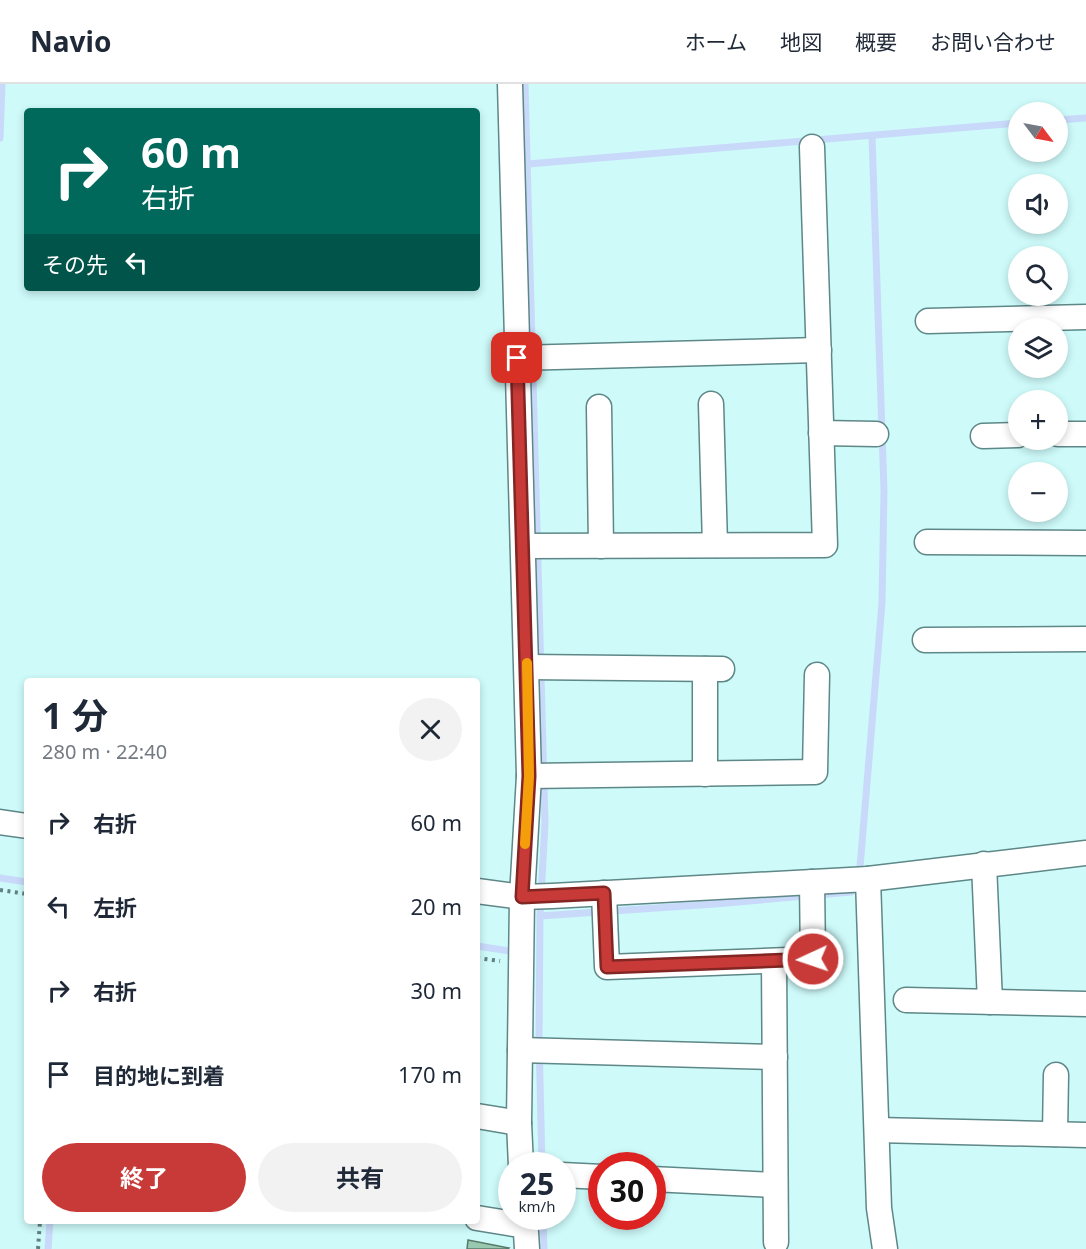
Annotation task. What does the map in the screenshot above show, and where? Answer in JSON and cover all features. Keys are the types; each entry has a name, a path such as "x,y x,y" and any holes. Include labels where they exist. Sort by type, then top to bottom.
{"street":[{"path":"510,84 528,358 538,776 534,1050 519,1123 520,1152"},
{"path":"534,546 825,545 812,147"},
{"path":"928,321 1086,317"},
{"path":"528,358 819,350"},
{"path":"711,404 715,545"},
{"path":"599,407 601,546"},
{"path":"821,433 876,434"},
{"path":"1068,434 1086,434"},
{"path":"983,436 1008,435"},
{"path":"927,542 1086,543"},
{"path":"925,640 1086,639"},
{"path":"536,667 713,669 705,774"},
{"path":"538,776 814,772 817,675"},
{"path":"0,822 24,826"},
{"path":"480,891 605,905 868,887 985,872 1086,853"},
{"path":"985,872 990,1002"},
{"path":"868,887 882,1130 879,1208 885,1249"},
{"path":"605,905 607,967 774,962 813,959 813,891"},
{"path":"774,962 776,1242"},
{"path":"906,1000 1086,1004"},
{"path":"534,1050 775,1057"},
{"path":"1055,1134 1056,1075"},
{"path":"480,1116 519,1123"},
{"path":"882,1130 1086,1135"},
{"path":"666,1180 775,1185"},
{"path":"480,1219 498,1223"}],"path":[{"path":"0,890 24,894"},
{"path":"38,1249 40,1224"}],"building":[{"path":"468,1240 509,1248 467,1249"}],"waterway":[{"path":"0,138 2,84"},
{"path":"525,84 545,823 540,916 539,1039 542,1152"},
{"path":"1068,119 1086,118"},
{"path":"528,164 1008,124"},
{"path":"860,867 882,603 884,491 872,136"},
{"path":"0,878 24,882"},
{"path":"540,916 851,892"},
{"path":"480,946 510,951"},
{"path":"48,1249 50,1224"},
{"path":"543,1230 544,1249"}],"slow traffic":[{"path":"525,844 529,776 527,663"}],"route":[{"path":"517,358 529,776 522,897 604,893 607,967 813,959"}]}
